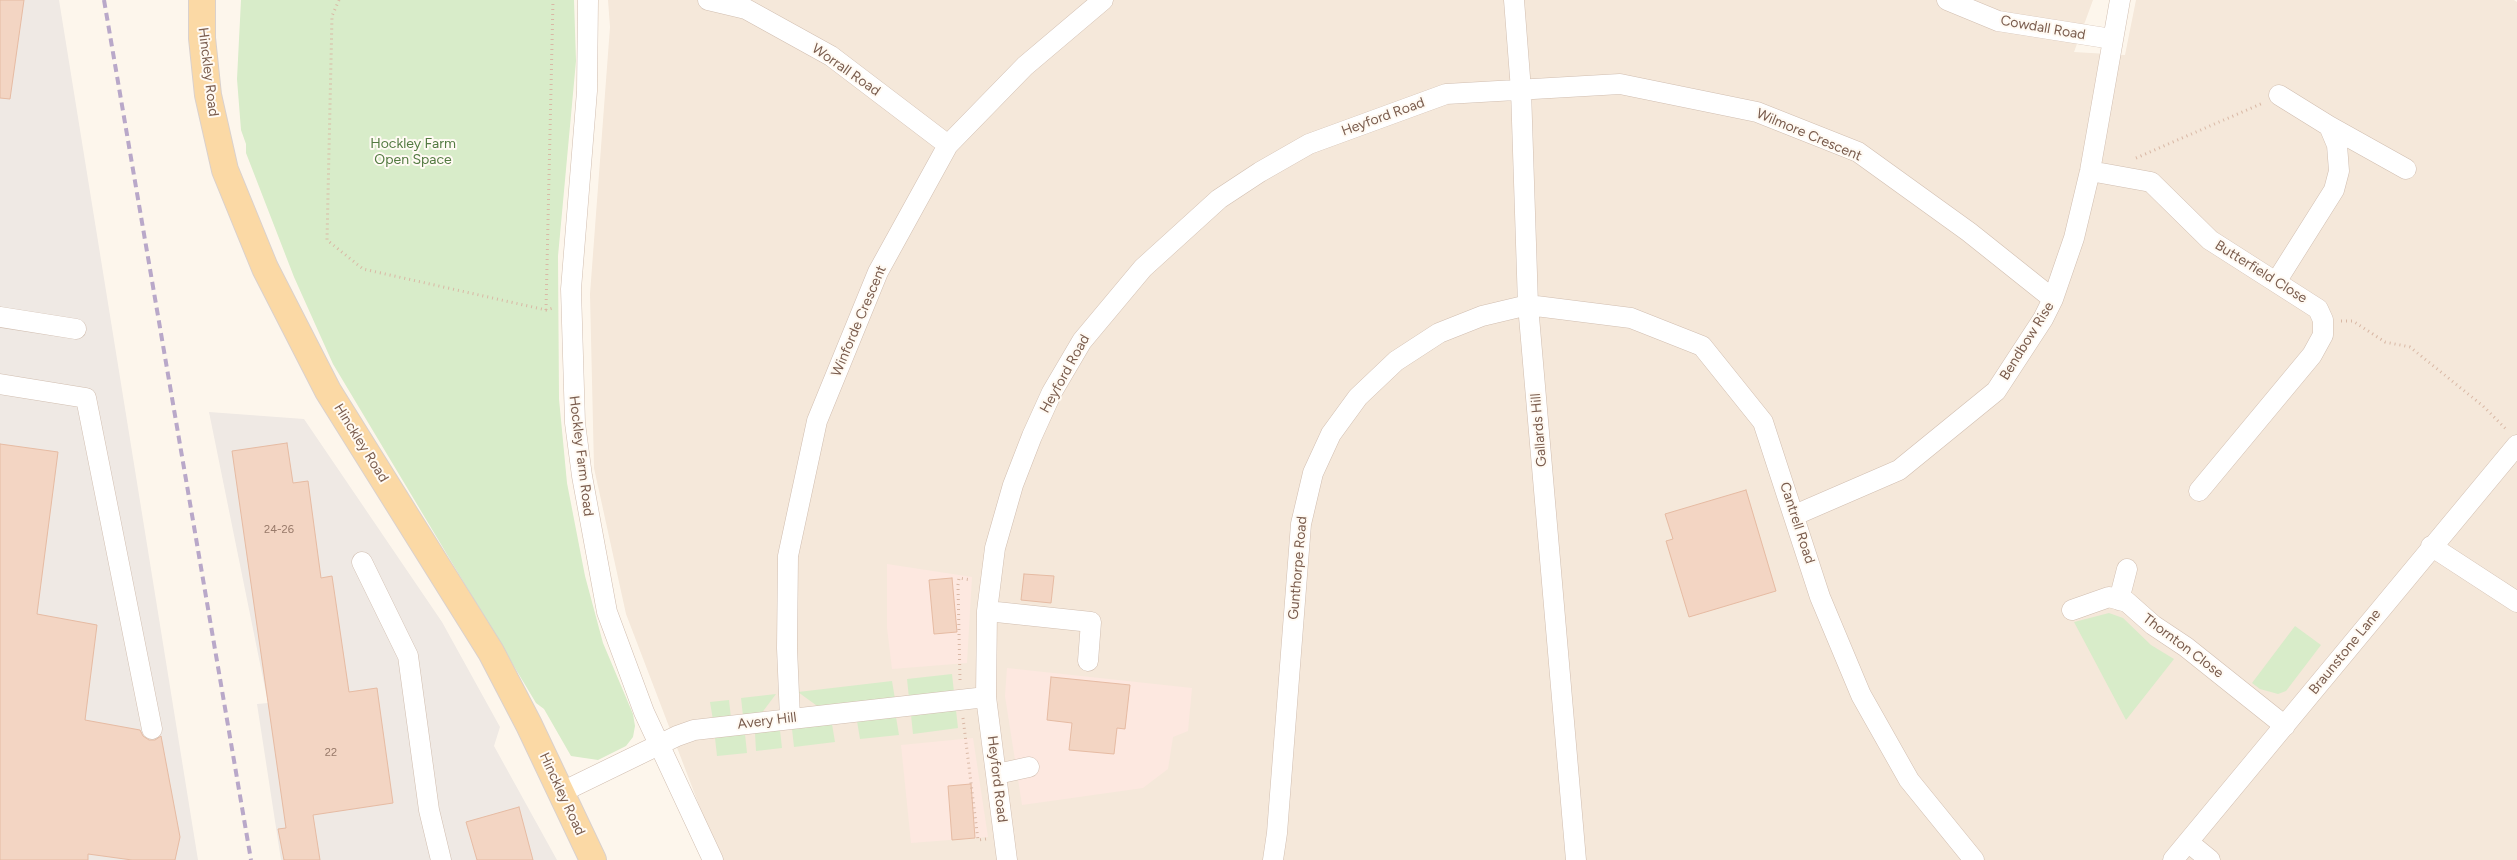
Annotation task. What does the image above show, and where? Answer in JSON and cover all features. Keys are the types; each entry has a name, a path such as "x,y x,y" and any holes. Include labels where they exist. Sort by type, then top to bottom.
{"main road":[{"name":"Hinckley Road","path":"202,0 202,38 208,95 225,170 265,268 328,391 491,652 562,792 593,860"}],"street":[{"name":"Hockley Farm Road","path":"588,0 587,91 571,304 575,424 595,554 607,612 627,671 712,860"},
{"name":"Worrall Road","path":"708,0 750,5 831,56 948,145"},
{"name":"Winforde Crescent","path":"790,718 787,648 788,556 817,421 878,272 948,145 1025,66 1103,0"},
{"name":"Gallards Hill","path":"1514,0 1521,90 1528,305 1576,860"},
{"name":"Cowdall Road","path":"1947,0 1998,21 2112,39"},
{"name":"Bendbow Rise","path":"1795,515 1899,470 1996,391 2043,319 2053,299 2074,238 2090,171 2120,0"},
{"name":"Wilmore Crescent","path":"1521,90 1620,84 1766,115 1858,152 1969,232 2053,299"},
{"name":"Heyford Road","path":"1007,860 986,697 987,611 996,548 1013,485 1036,427 1052,392 1082,340 1142,268 1219,199 1260,172 1309,144 1446,94 1521,90"},
{"path":"2279,95 2329,126 2406,169"},
{"path":"2276,282 2334,190 2339,171 2337,145 2329,126"},
{"name":"Butterfield Close","path":"2090,171 2151,182 2210,240 2318,309 2323,320"},
{"name":"Cantrell Road","path":"1528,305 1631,318 1702,346 1763,422 1795,515 1820,597 1861,694 1909,780 1974,860"},
{"name":"Gunthorpe Road","path":"1272,860 1277,833 1301,524 1312,473 1331,434 1358,397 1396,361 1439,333 1482,316 1528,305"},
{"path":"0,317 76,329"},
{"path":"2199,491 2312,355 2323,335 2323,320"},
{"path":"0,384 86,398 152,729"},
{"name":"Braunstone Lane","path":"2173,860 2431,546 2514,439"},
{"path":"2431,546 2517,602"},
{"path":"362,562 408,656 430,810 441,860"},
{"path":"2072,610 2109,597 2119,600 2127,569"},
{"name":"Thornton Close","path":"2119,600 2128,602 2153,625 2186,647 2285,726"},
{"path":"987,611 1091,622 1088,661"},
{"name":"Avery Hill","path":"562,792 659,744 694,730 986,697"},
{"path":"997,774 1029,767"},
{"path":"2188,842 2210,860"}],"path":[{"path":"339,0 332,16 327,240 363,270 546,310 571,304"},
{"path":"546,310 553,0"},
{"path":"2130,178 2135,158 2279,95"},
{"path":"2323,320 2352,321 2385,342 2410,347 2483,406 2514,439"},
{"path":"963,579 972,580"}],"shaded area":[{"path":"0,0 59,0 198,860 0,860"},
{"path":"608,0 2093,0 2074,52 2125,55 2136,0 2514,0 2517,2 2517,860 720,860 626,614 594,468 590,294 610,27"},
{"path":"209,412 304,419 442,622 500,727 494,746 557,860 281,860 257,704 268,703"},
{"path":"887,564 972,577 967,663 892,669 887,628"},
{"path":"1007,668 1192,688 1188,731 1173,737 1168,769 1143,788 1022,805 1005,696"},
{"path":"973,738 988,837 911,843 901,745"}],"green space":[{"name":"Hockley Farm Open Space","path":"241,0 574,0 576,61 558,256 559,399 567,483 585,576 603,643 633,714 635,726 633,737 626,746 598,760 571,756 544,709 536,703 333,364 294,277 246,153 246,144 241,130 237,79"},
{"path":"2109,613 2123,618 2151,645 2174,659 2126,720 2074,622"},
{"path":"2295,626 2321,645 2286,691 2278,694 2260,689 2252,683"},
{"path":"952,674 954,692 909,698 907,679"},
{"path":"892,681 895,699 820,708 798,692"},
{"path":"776,694 761,714 743,716 741,698"},
{"path":"729,700 731,718 713,720 710,702"},
{"path":"956,710 958,728 913,734 911,715"},
{"path":"896,717 899,735 860,739 857,721"},
{"path":"832,724 835,742 794,747 792,729"},
{"path":"780,730 782,748 756,751 755,733"},
{"path":"745,734 747,753 717,756 715,738"}],"building":[{"path":"0,0 24,0 10,99 0,98"},
{"path":"287,443 293,483 308,481 321,578 332,576 349,692 377,688 393,803 313,815 320,860 284,860 278,829 286,828 232,451"},
{"path":"0,444 58,452 37,614 97,625 85,720 140,730 143,736 149,740 155,740 161,736 180,837 175,860 132,860 88,854 88,860 0,860"},
{"path":"1746,490 1776,591 1689,617 1666,541 1673,539 1665,514"},
{"path":"1024,574 1054,576 1051,603 1021,600"},
{"path":"952,578 957,632 934,634 929,580"},
{"path":"1051,677 1130,685 1125,729 1117,728 1114,754 1069,750 1072,723 1047,720"},
{"path":"971,784 975,838 952,840 948,786"},
{"path":"519,807 533,860 477,860 466,822"}],"railway":[{"path":"104,0 251,860"}]}
